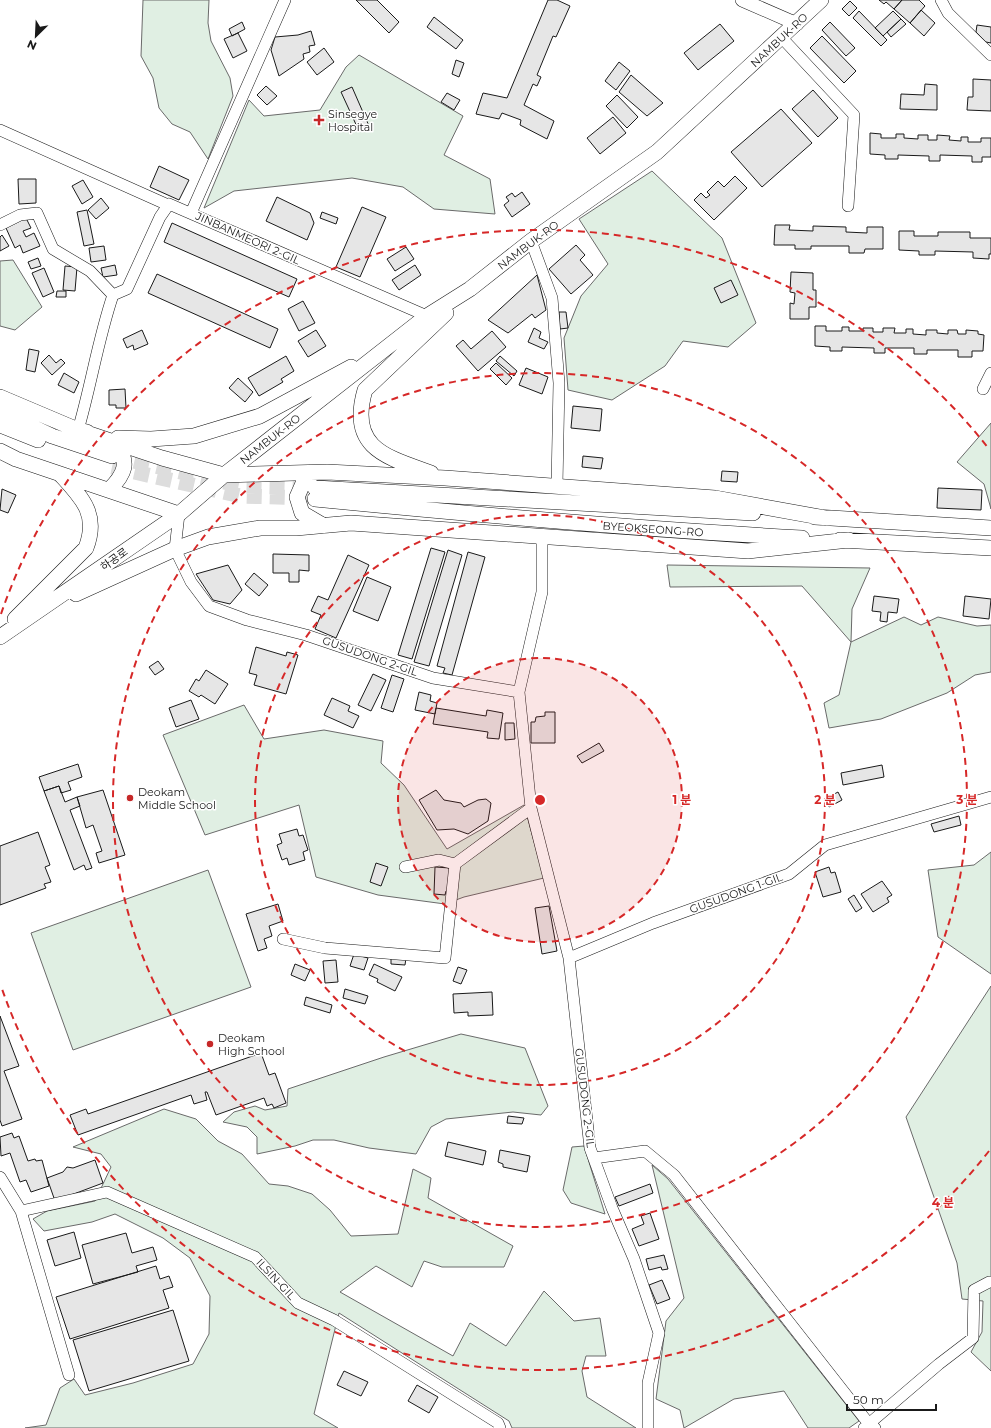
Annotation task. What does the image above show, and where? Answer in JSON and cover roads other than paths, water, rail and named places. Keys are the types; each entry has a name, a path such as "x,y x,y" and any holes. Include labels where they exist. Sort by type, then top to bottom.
{"main road":[{"name":"NAMBUK-RO","path":"224,475 427,316 470,289 531,241 657,152 782,38 821,0"},
{"path":"445,478 383,454 369,441 361,425 360,407 365,390 470,289"},
{"path":"0,397 78,430 116,438 144,439 194,436 260,416 387,348"},
{"path":"0,412 52,436 113,455 124,454 124,470 117,482 109,490"},
{"path":"0,425 113,455 224,475 314,473 445,478 715,498 825,518"},
{"path":"78,430 113,455"},
{"path":"0,451 16,459 179,514"},
{"path":"314,473 305,479 297,497 302,513 324,526"},
{"path":"0,636 86,548 89,538 91,518 86,506 78,494 60,474"},
{"name":"하공로","path":"0,636 44,608 142,538 179,514 224,475"},
{"name":"BYEOKSEONG-RO","path":"991,528 825,518 315,493 471,515 666,530 991,548"},
{"path":"44,608 175,549 208,537 260,528 324,526 351,523 748,551 849,540"}],"street":[{"path":"191,213 285,0"},
{"path":"742,0 797,24"},
{"path":"941,0 948,13 991,55"},
{"path":"782,38 854,114 848,206"},
{"name":"JINBANMEORI 2-GIL","path":"0,130 168,206 169,204 191,213 427,316"},
{"path":"78,430 104,324 113,295 126,289 160,217 168,206"},
{"path":"0,225 20,215 37,213 53,250 90,271 113,295"},
{"path":"531,241 552,298 559,383 557,485 554,487"},
{"path":"983,389 991,373"},
{"path":"175,549 179,514"},
{"path":"519,692 542,592 542,536"},
{"name":"GUSUDONG 2-GIL","path":"175,549 191,582 208,606 247,620 306,635 433,678 519,692 531,808 569,958 589,1140 594,1158 634,1259 660,1333 648,1383 648,1428"},
{"name":"GUSUDONG 1-GIL","path":"569,958 653,923 789,874 825,845 991,797"},
{"path":"283,939 325,948 446,958 455,864 531,808"},
{"path":"406,867 439,860 455,864"},
{"path":"594,1158 644,1151 674,1175 869,1427 939,1364 973,1338 974,1290 991,1282"},
{"path":"0,1177 22,1211 69,1375"},
{"name":"ILSIN-GIL","path":"22,1211 107,1192 255,1257 298,1303 334,1320 498,1423 500,1428"}],"tunnel":[{"path":"112,456 241,486 314,488"},
{"path":"112,467 241,496 309,498"}],"place":[{"name":"Sinsegye Hospital","path":"319,120"},
{"name":"Deokam Middle School","path":"130,798"},
{"name":"Deokam High School","path":"210,1044"}]}
